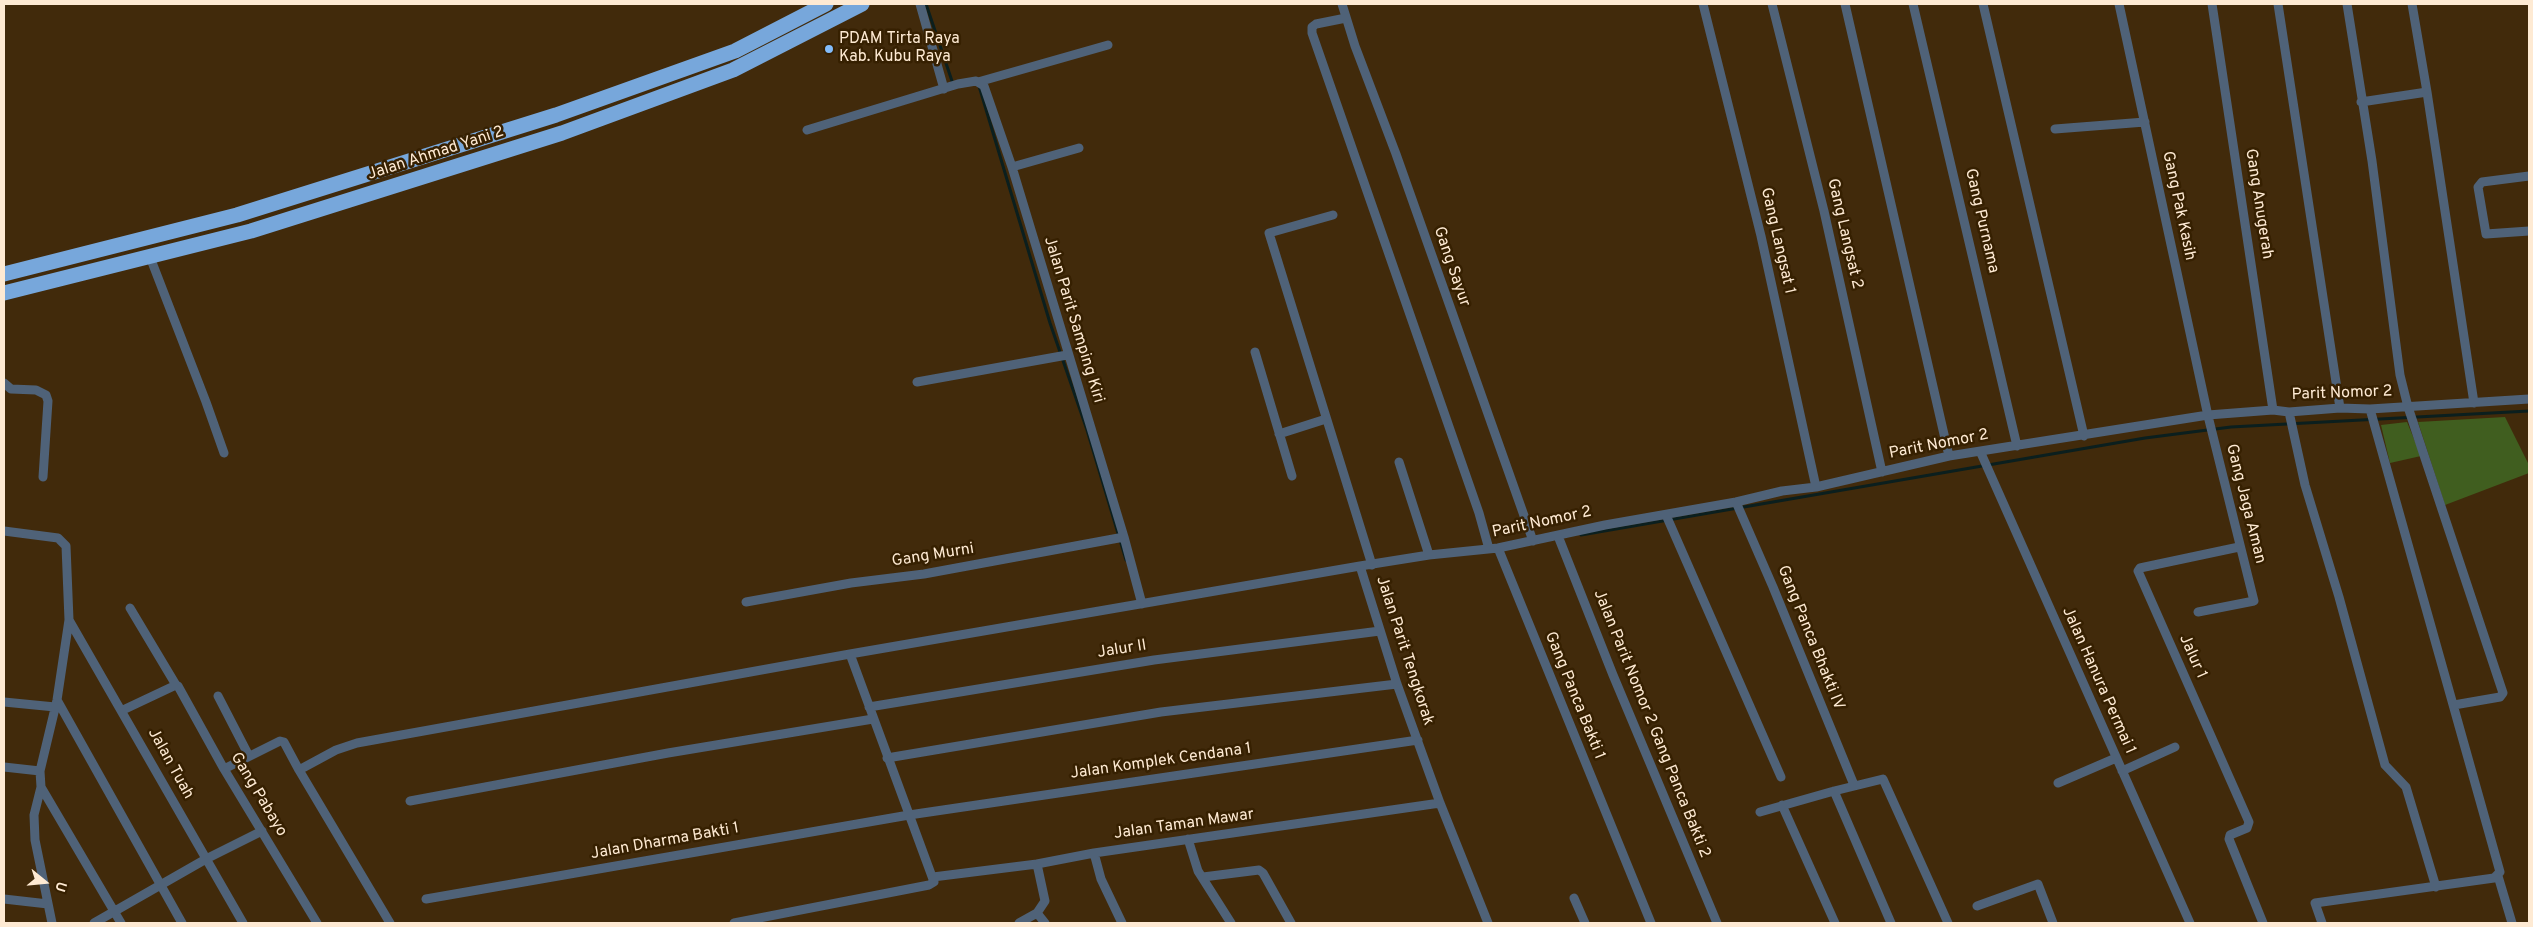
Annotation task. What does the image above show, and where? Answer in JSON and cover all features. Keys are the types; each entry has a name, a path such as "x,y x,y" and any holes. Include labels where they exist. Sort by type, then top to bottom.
{"highway":[{"name":"Jalan Ahmad Yani 2","path":"4,274 237,215 556,115 735,51 826,4"},
{"name":"Jalan Ahmad Yani 2","path":"4,294 267,226 588,124 733,70 862,4"}],"street":[{"path":"920,4 951,86"},
{"name":"Gang Sayur","path":"1342,4 1533,541"},
{"name":"Gang Langsat 1","path":"1703,4 1761,236 1816,487"},
{"name":"Gang Langsat 2","path":"1772,4 1822,202 1882,472"},
{"path":"1844,4 1949,456"},
{"name":"Gang Purnama","path":"1914,4 2017,446"},
{"path":"1983,4 2084,436"},
{"name":"Gang Pak Kasih","path":"2120,4 2208,416"},
{"name":"Gang Anugerah","path":"2212,4 2273,410"},
{"path":"2278,4 2340,408"},
{"path":"2347,4 2361,102 2372,161 2400,375 2408,407 2503,693 2496,698 2454,705"},
{"path":"2412,4 2474,403"},
{"name":"Gang Panca Bakti 1","path":"1346,18 1316,24 1312,27 1312,33 1479,514 1651,923"},
{"path":"807,130 951,86 978,82 1108,45"},
{"name":"Jalan Parit Samping Kiri","path":"978,82 986,90 1012,167 1062,356 1124,537 1142,604"},
{"path":"2361,102 2426,92"},
{"path":"2055,129 2145,122"},
{"path":"1012,167 1079,148"},
{"path":"2529,176 2482,182 2478,187 2486,234 2529,231"},
{"path":"1333,215 1269,233 1372,565"},
{"path":"150,257 224,453"},
{"path":"1255,352 1292,476"},
{"path":"917,382 1062,356"},
{"path":"4,383 11,389 36,390 46,395 48,401 44,477"},
{"name":"Parit Nomor 2","path":"1360,566 1533,541 1736,502 1782,491 1816,487 1949,456 1984,460 2017,446 2208,416 2273,410 2289,412 2340,408 2370,409 2529,399"},
{"path":"2370,409 2454,705 2500,872 2498,876 2512,923"},
{"path":"2289,412 2305,485 2350,635 2385,765 2406,787 2436,887"},
{"name":"Gang Jaga Aman","path":"2198,612 2253,603 2254,600 2208,416"},
{"path":"1279,434 1326,419"},
{"name":"Jalan Hanura Permai 1","path":"1984,460 2190,923"},
{"path":"1399,462 1428,555"},
{"name":"Gang Panca Bhakti IV","path":"1736,502 1854,785"},
{"path":"1666,515 1780,777"},
{"path":"4,531 58,538 65,544 69,620 56,704 40,770 41,787 34,816 35,840 52,923"},
{"name":"Jalan Parit Nomor 2 Gang Panca Bakti 2","path":"1558,536 1613,675 1717,923"},
{"name":"Gang Murni","path":"746,602 851,583 924,574 1124,537"},
{"name":"Jalur 1","path":"2240,547 2140,568 2138,571 2249,822 2247,828 2230,835 2230,842 2263,923"},
{"name":"Jalan Parit Tengkorak","path":"300,770 336,750 357,743 850,654 1360,566 1380,631 1440,803 1488,923"},
{"name":"Gang Pabayo","path":"130,608 316,923"},
{"name":"Jalan Tuah","path":"69,620 123,710 243,923"},
{"name":"Jalur II","path":"869,707 1154,660 1380,631"},
{"path":"734,923 929,886 934,882 850,654"},
{"path":"887,758 1161,712 1398,684"},
{"path":"123,710 175,686"},
{"path":"218,696 250,756"},
{"path":"4,702 56,704"},
{"path":"56,704 182,923"},
{"path":"410,801 668,752 873,719"},
{"name":"Jalan Komplek Cendana 1","path":"909,814 1418,740"},
{"path":"224,769 282,741 390,923"},
{"path":"2122,771 2175,747"},
{"path":"2058,783 2116,758"},
{"path":"4,767 40,770"},
{"path":"1760,812 1854,785 1884,779 1948,923"},
{"path":"41,787 121,923"},
{"path":"1834,791 1891,923"},
{"name":"Jalan Taman Mawar","path":"933,877 1037,864 1094,853 1440,803"},
{"path":"1782,805 1834,923"},
{"name":"Jalan Dharma Bakti 1","path":"426,899 909,814"},
{"path":"94,923 206,859 262,831"},
{"path":"1188,839 1195,865 1230,923"},
{"path":"1094,853 1101,879 1122,923"},
{"path":"1019,923 1037,913 1044,901 1037,864"},
{"path":"1203,877 1259,870 1263,873 1291,923"},
{"path":"2322,923 2315,904 2498,876"},
{"path":"1977,906 2038,884 2053,923"},
{"path":"1574,898 1585,923"},
{"path":"4,900 48,904"},
{"path":"1037,913 1045,923"}],"green space":[{"path":"2505,417 2529,465 2529,473 2445,505 2418,422"},
{"path":"2407,422 2421,456 2390,463 2381,425"}],"waterway":[{"path":"926,4 953,84"},
{"path":"979,86 1050,323 1087,430 1126,560"},
{"path":"1581,535 2145,438 2231,427 2529,411"}],"place":[{"name":"PDAM Tirta Raya Kab. Kubu Raya","path":"829,49"}]}
